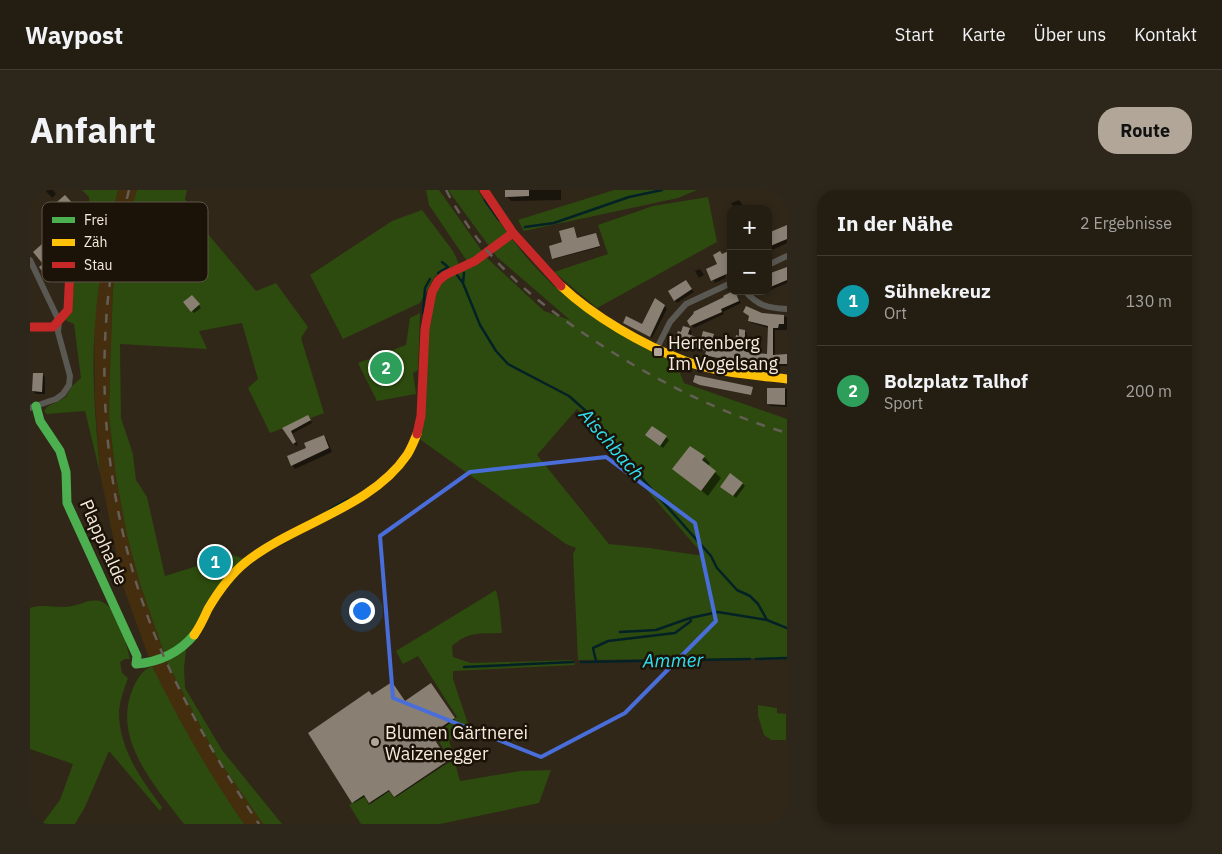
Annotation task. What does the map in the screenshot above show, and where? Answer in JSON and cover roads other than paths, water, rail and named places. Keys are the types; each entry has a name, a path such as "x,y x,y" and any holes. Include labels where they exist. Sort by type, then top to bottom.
{"street":[{"path":"484,190 513,233 535,260 576,300 623,331 686,361 733,374 787,379"},
{"name":"Plapphalde","path":"30,260 59,321 58,332 70,376 69,385 63,394 56,399 33,407 60,451 66,472 67,503 137,656 136,664 148,664 173,653 186,644 195,634 212,602 229,578 249,559 282,538 369,490 392,474 401,464 413,446 419,431 426,311 432,289 436,282 446,274 469,264 513,233"},
{"path":"772,263 787,256"},
{"name":"Plapphalde","path":"59,321 68,310 69,282"},
{"path":"657,348 670,322 686,304 727,285"},
{"path":"749,295 758,304 787,309"},
{"path":"30,327 53,327 59,321"}],"waterway":[{"name":"Aischbach","path":"525,227 554,223 629,197 662,190"},
{"path":"485,200 499,220"},
{"path":"438,273 448,267 442,262"},
{"name":"Aischbach","path":"463,283 464,273"},
{"name":"Aischbach","path":"457,275 463,283 480,325 496,351 508,364 569,396 596,420 623,457 711,556 717,568 737,590 750,596 758,604 767,620"},
{"path":"423,313 425,288 430,279"},
{"path":"330,509 348,499"},
{"name":"Ammer","path":"620,632 656,630 690,618 718,612 767,620 787,628"},
{"name":"Ammer","path":"596,661 593,648 608,641 675,633 691,621 690,618"},
{"name":"Ammer","path":"756,659 787,658"},
{"name":"Ammer","path":"581,662 750,659"},
{"name":"Ammer","path":"464,667 573,662"}],"railway":[{"path":"126,202 129,190"},
{"path":"446,190 458,211 487,251 531,294 570,324 604,347 679,390 732,414 787,433"},
{"path":"110,282 104,368 106,413 116,501 126,545 138,588 170,670 212,749 259,824"}],"place":[{"name":"Herrenberg Im Vogelsang","path":"658,352"},
{"name":"Bolzplatz Talhof","path":"386,368"},
{"name":"Sühnekreuz","path":"215,562"},
{"name":"Blumen Gärtnerei Waizenegger","path":"375,742"}]}
